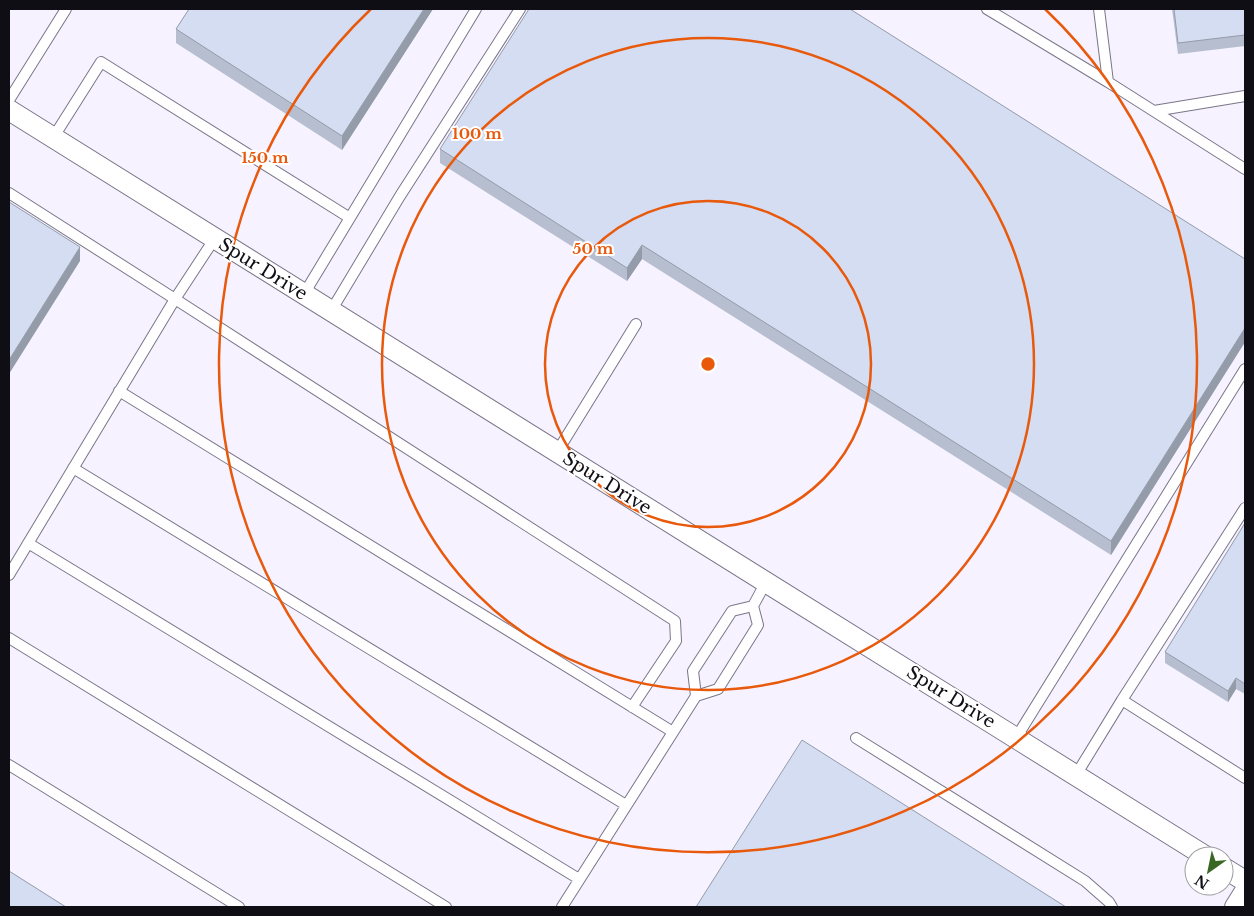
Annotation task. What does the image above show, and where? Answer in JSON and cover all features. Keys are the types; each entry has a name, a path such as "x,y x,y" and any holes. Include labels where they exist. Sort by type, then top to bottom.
{"street":[{"name":"Spur Drive","path":"9,110 1189,846"},
{"path":"1234,874 1245,881"},
{"path":"1235,907 1245,891"}],"lane":[{"path":"9,100 66,9"},
{"path":"304,294 476,9"},
{"path":"331,311 400,196 520,9"},
{"path":"987,9 1108,82 1245,169"},
{"path":"1099,9 1108,82"},
{"path":"53,138 101,62 350,218"},
{"path":"1154,111 1245,96"},
{"path":"9,193 675,621 676,641 632,707"},
{"path":"9,575 175,299 215,238"},
{"path":"557,452 636,324"},
{"path":"1016,738 1245,369"},
{"path":"119,391 673,732"},
{"path":"73,468 626,805"},
{"path":"1076,775 1245,508"},
{"path":"28,543 579,879"},
{"path":"696,696 718,689 758,625 753,606 766,582"},
{"path":"562,907 696,696 693,671 732,611 753,606"},
{"path":"9,638 446,907"},
{"path":"1122,700 1245,778"},
{"path":"856,738 1085,881 1109,902 1112,907"},
{"path":"9,765 239,907"}],"building":[{"path":"189,9 424,9 342,136 176,29"},
{"path":"529,9 850,9 1245,259 1245,328 1111,541 642,245 627,268 440,149"},
{"path":"1174,9 1245,9 1245,35 1178,43"},
{"path":"9,202 80,247 9,360"},
{"path":"1245,523 1245,684 1236,678 1228,691 1165,652"},
{"path":"802,740 1066,907 696,907"},
{"path":"9,871 66,907 9,907"}]}
